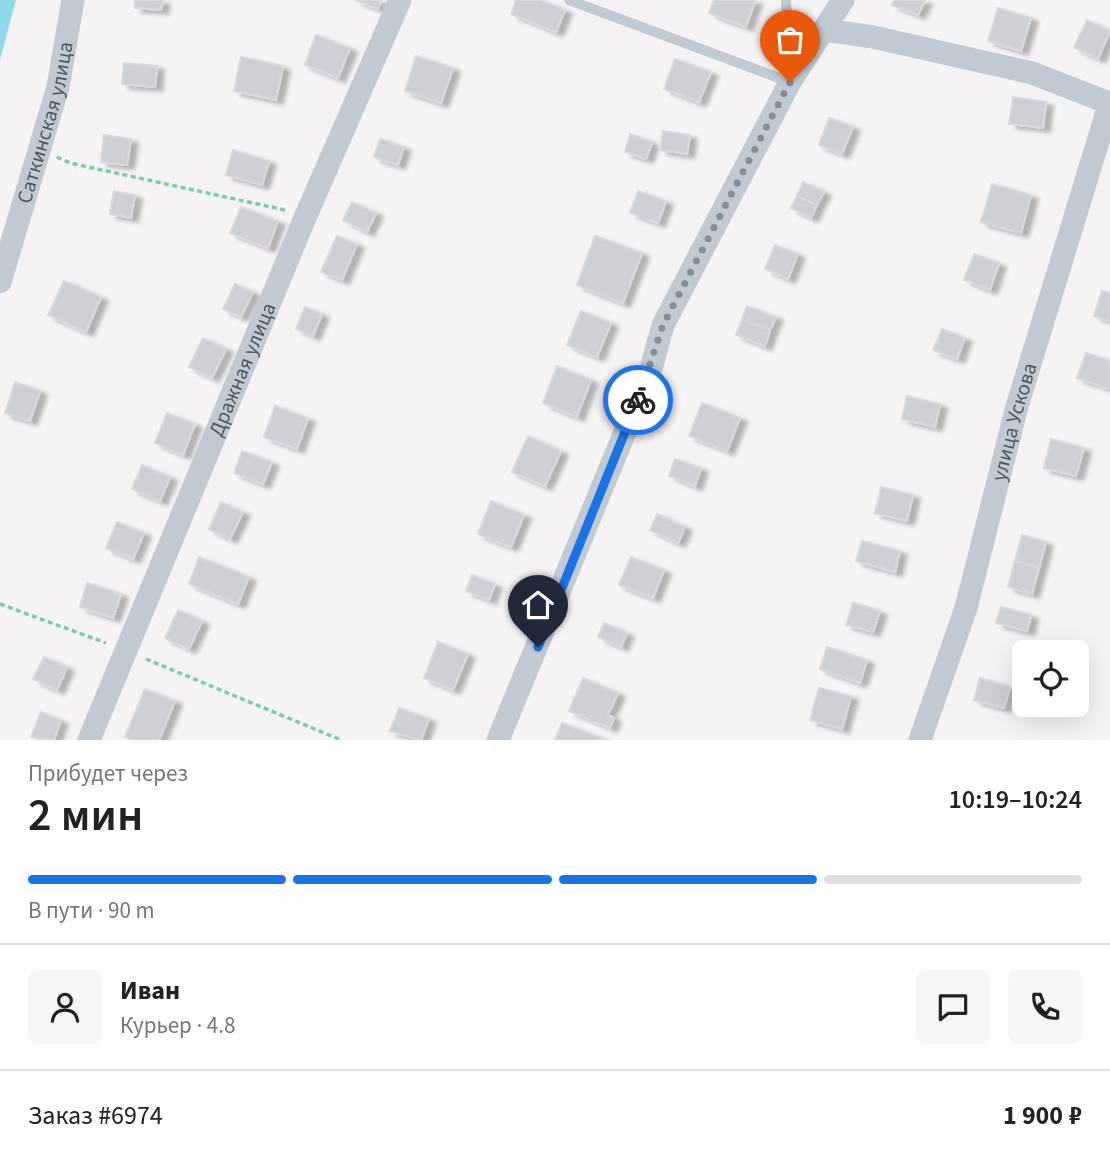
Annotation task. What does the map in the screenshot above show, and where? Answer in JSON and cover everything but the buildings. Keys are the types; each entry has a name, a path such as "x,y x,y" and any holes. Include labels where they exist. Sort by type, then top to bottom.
{"street":[{"name":"Саткинская улица","path":"0,282 58,87 73,0"},
{"name":"Дражная улица","path":"89,740 306,215 400,0"},
{"path":"498,740 646,381 663,325 790,82 843,0"},
{"path":"825,30 873,37 1032,74 1110,102"},
{"name":"улица Ускова","path":"920,740 966,608 1016,410 1110,102"}],"lane":[{"path":"569,0 790,82 786,0"}],"path":[{"path":"40,148 70,163 171,183 306,215"},
{"path":"0,604 127,651 341,740"}],"water":[{"path":"0,0 16,0 0,60"}],"way so far":[{"path":"638,400 651,369 663,325 790,82"}],"route":[{"path":"538,647 638,400"}]}
